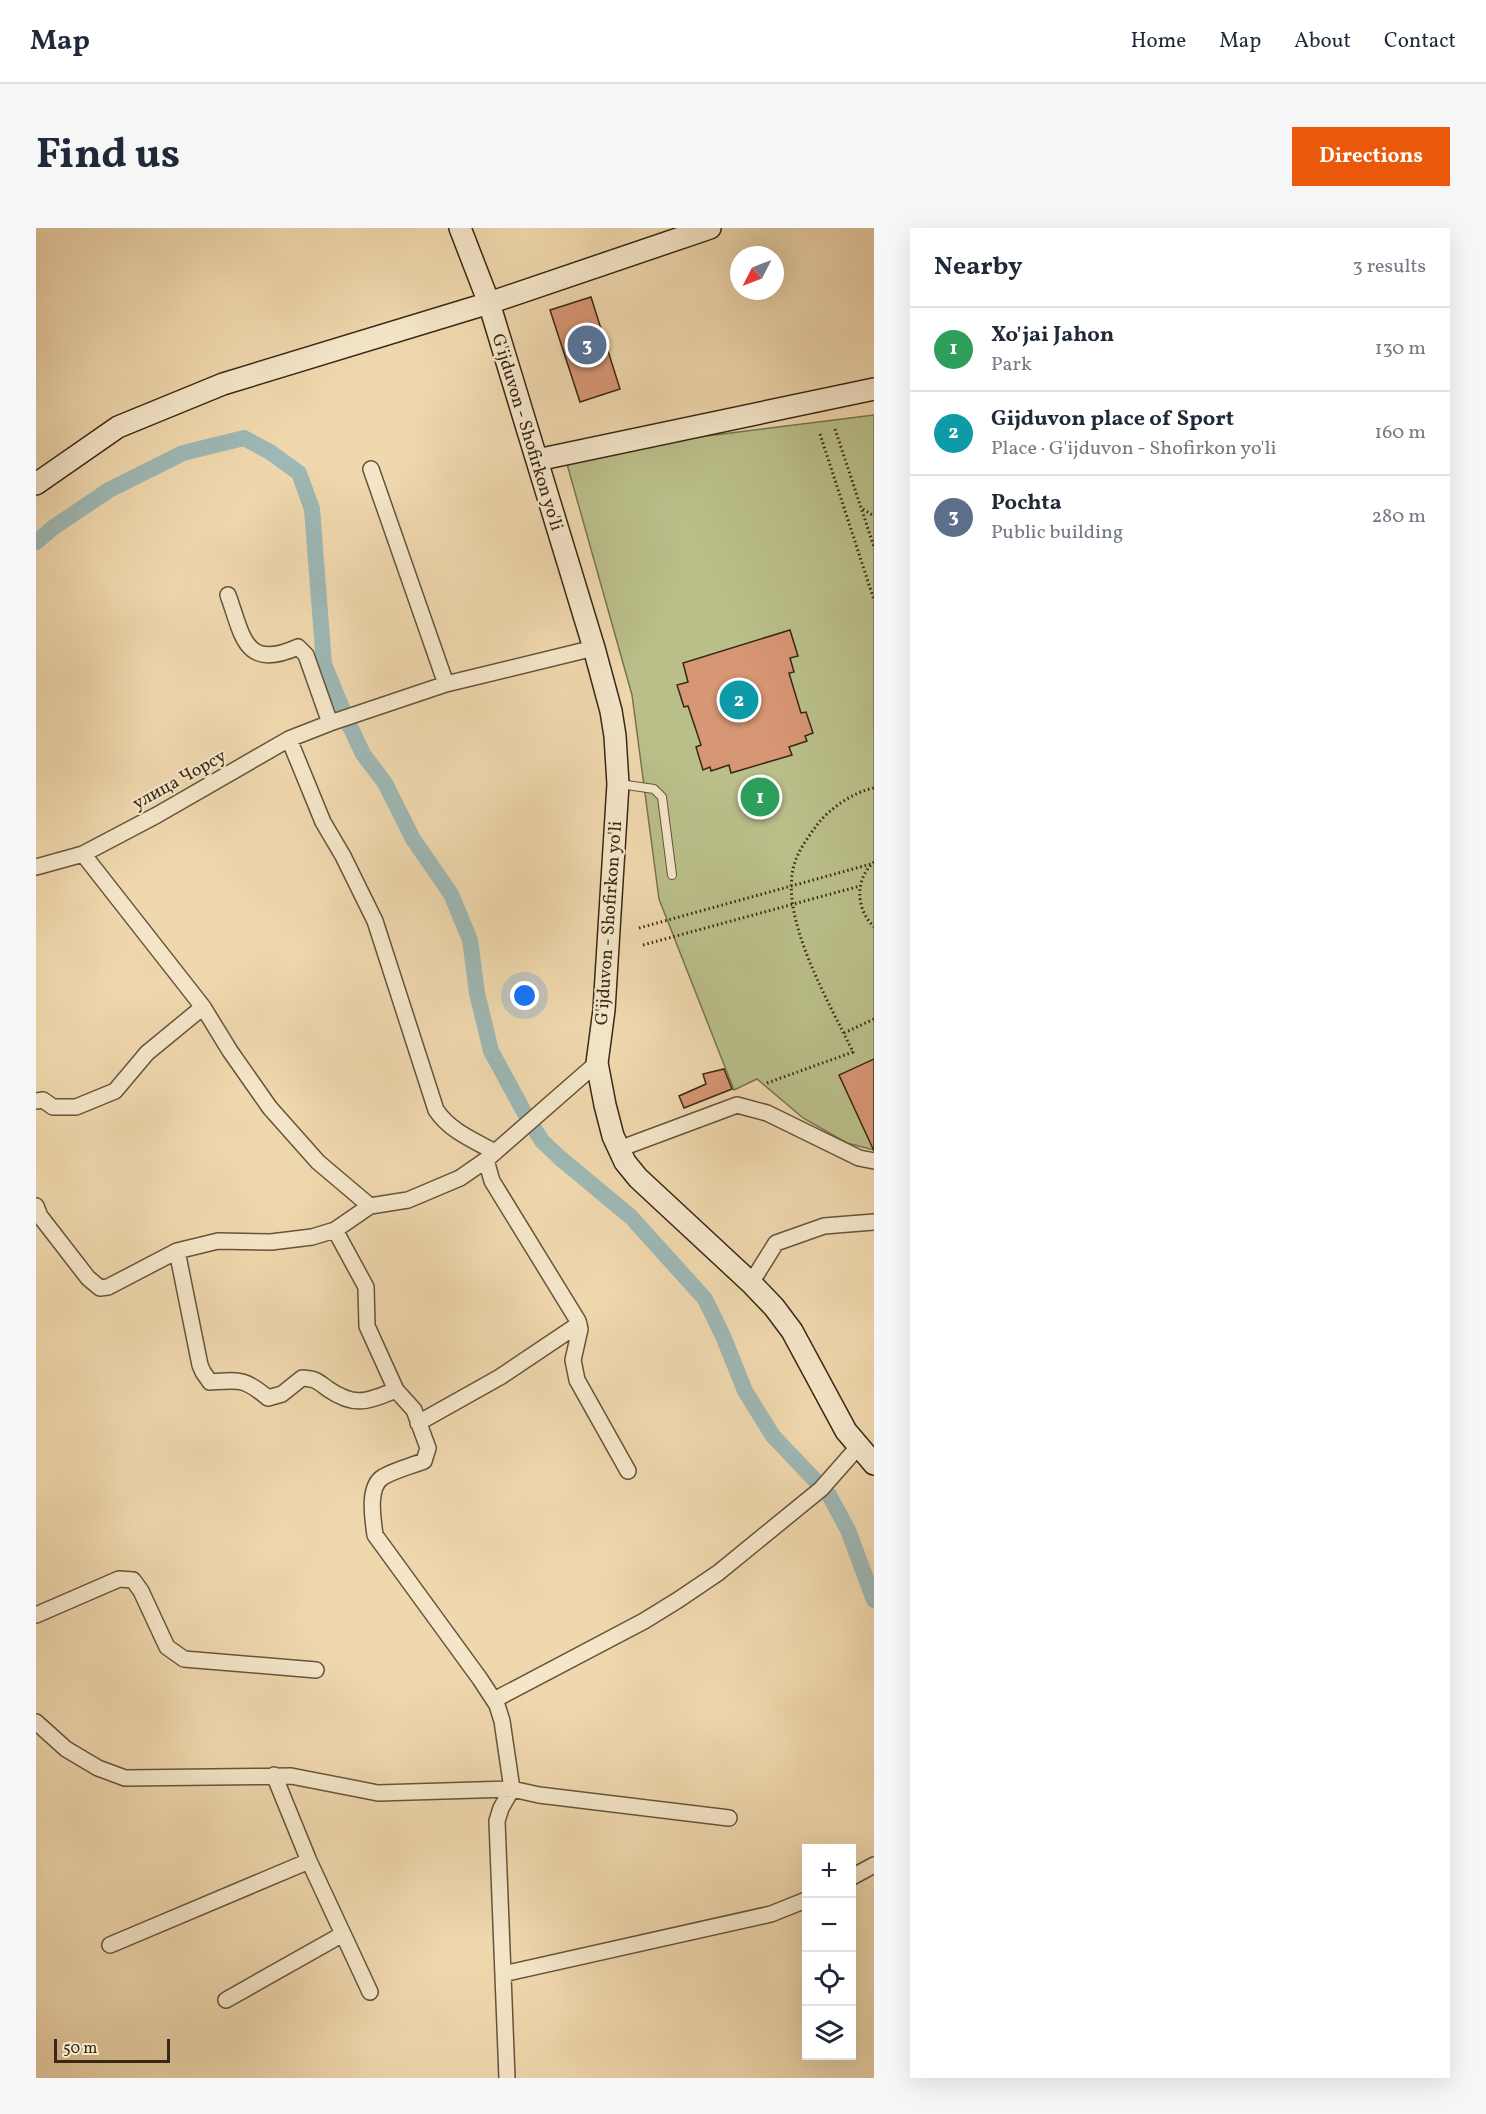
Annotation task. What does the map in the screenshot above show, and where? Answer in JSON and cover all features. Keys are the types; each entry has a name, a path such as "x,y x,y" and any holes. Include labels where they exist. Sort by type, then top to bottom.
{"main road":[{"name":"G'ijduvon - Shofirkon yo'li","path":"460,228 489,303 611,711 618,784 604,1010 597,1064 618,1149 638,1178 751,1284 792,1331 839,1418 858,1448 874,1464"},
{"path":"36,484 118,428 223,384 489,303 710,228"},
{"path":"537,460 874,389"}],"street":[{"path":"371,469 446,684"},
{"path":"228,595 246,644 254,653 264,657 298,647 306,656 335,722"},
{"name":"улица Чорсу","path":"36,867 83,854 157,815 289,739 377,706 446,684 594,648"},
{"path":"289,739 323,822 343,856 375,921 436,1110 454,1131 463,1133 490,1156 492,1181 579,1324 573,1360 577,1380 628,1471"},
{"path":"83,854 203,1007 230,1051 270,1108 318,1162 370,1206"},
{"path":"36,1101 43,1100 53,1107 76,1107 115,1091 147,1053 203,1007"},
{"path":"36,1206 40,1216 88,1278 100,1287 108,1287 177,1251 218,1241 271,1242 312,1237 334,1230 370,1206 408,1200 460,1178 490,1156 597,1064"},
{"path":"618,1149 737,1106 767,1113 859,1158 874,1161"},
{"path":"751,1284 776,1243 824,1226 874,1222"},
{"path":"334,1230 366,1287 367,1326 396,1390 414,1410 428,1448 424,1461 382,1477 375,1486 372,1516 375,1535 494,1700 502,1721 512,1789 501,1808 497,1821 507,2078"},
{"path":"177,1251 200,1365 210,1382 237,1380 250,1383 268,1398 282,1394 302,1378 316,1379 330,1390 351,1400 367,1402 396,1390"},
{"path":"418,1423 500,1377 579,1324"},
{"path":"494,1700 645,1621 718,1573 825,1486 858,1448"},
{"path":"36,1615 119,1579 133,1580 141,1590 167,1647 184,1659 316,1670"},
{"path":"36,1722 66,1749 98,1768 125,1778 274,1775 304,1778 378,1793 512,1789 539,1795 729,1818"},
{"path":"274,1775 309,1861 370,1992"},
{"path":"110,1945 309,1861"},
{"path":"856,1875 874,1865"},
{"path":"503,1974 771,1914 802,1902"},
{"path":"226,2000 343,1934"}],"lane":[{"path":"618,784 654,789 662,797 672,875"}],"path":[{"path":"835,429 874,547"},
{"path":"820,434 874,600"},
{"path":"861,508 874,516"},
{"path":"767,1083 853,1052 804,947 792,886 794,864 803,846 822,819 852,796 874,788"},
{"path":"639,928 873,863"},
{"path":"873,863 863,877 860,886 861,906 867,920 874,927"},
{"path":"643,945 860,886"},
{"path":"844,1033 874,1019"}],"green space":[{"path":"874,415 874,1150 847,1143 803,1118 757,1079 734,1090 659,899 632,695 567,464 691,438"}],"building":[{"path":"591,297 620,389 580,402 550,310"},
{"path":"790,630 798,656 790,658 794,672 789,673 801,713 806,712 813,733 805,736 807,741 789,747 792,755 731,773 729,765 711,771 710,767 703,770 696,747 701,745 688,706 684,707 677,685 688,682 683,663"},
{"path":"874,1059 874,1151 839,1075"},
{"path":"724,1069 732,1089 684,1108 679,1096 706,1084 703,1074"}],"waterway":[{"path":"36,542 109,490 183,453 244,438 270,452 299,473 312,509 324,664 363,754 385,783 413,839 451,894 470,940 477,993 491,1051 542,1141 631,1217 705,1299 745,1391 773,1436 829,1495 848,1530 874,1600"}],"place":[{"name":"Pochta","path":"587,345"},
{"name":"Gijduvon place of Sport","path":"739,700"},
{"name":"Xo'jai Jahon","path":"760,797"}]}
